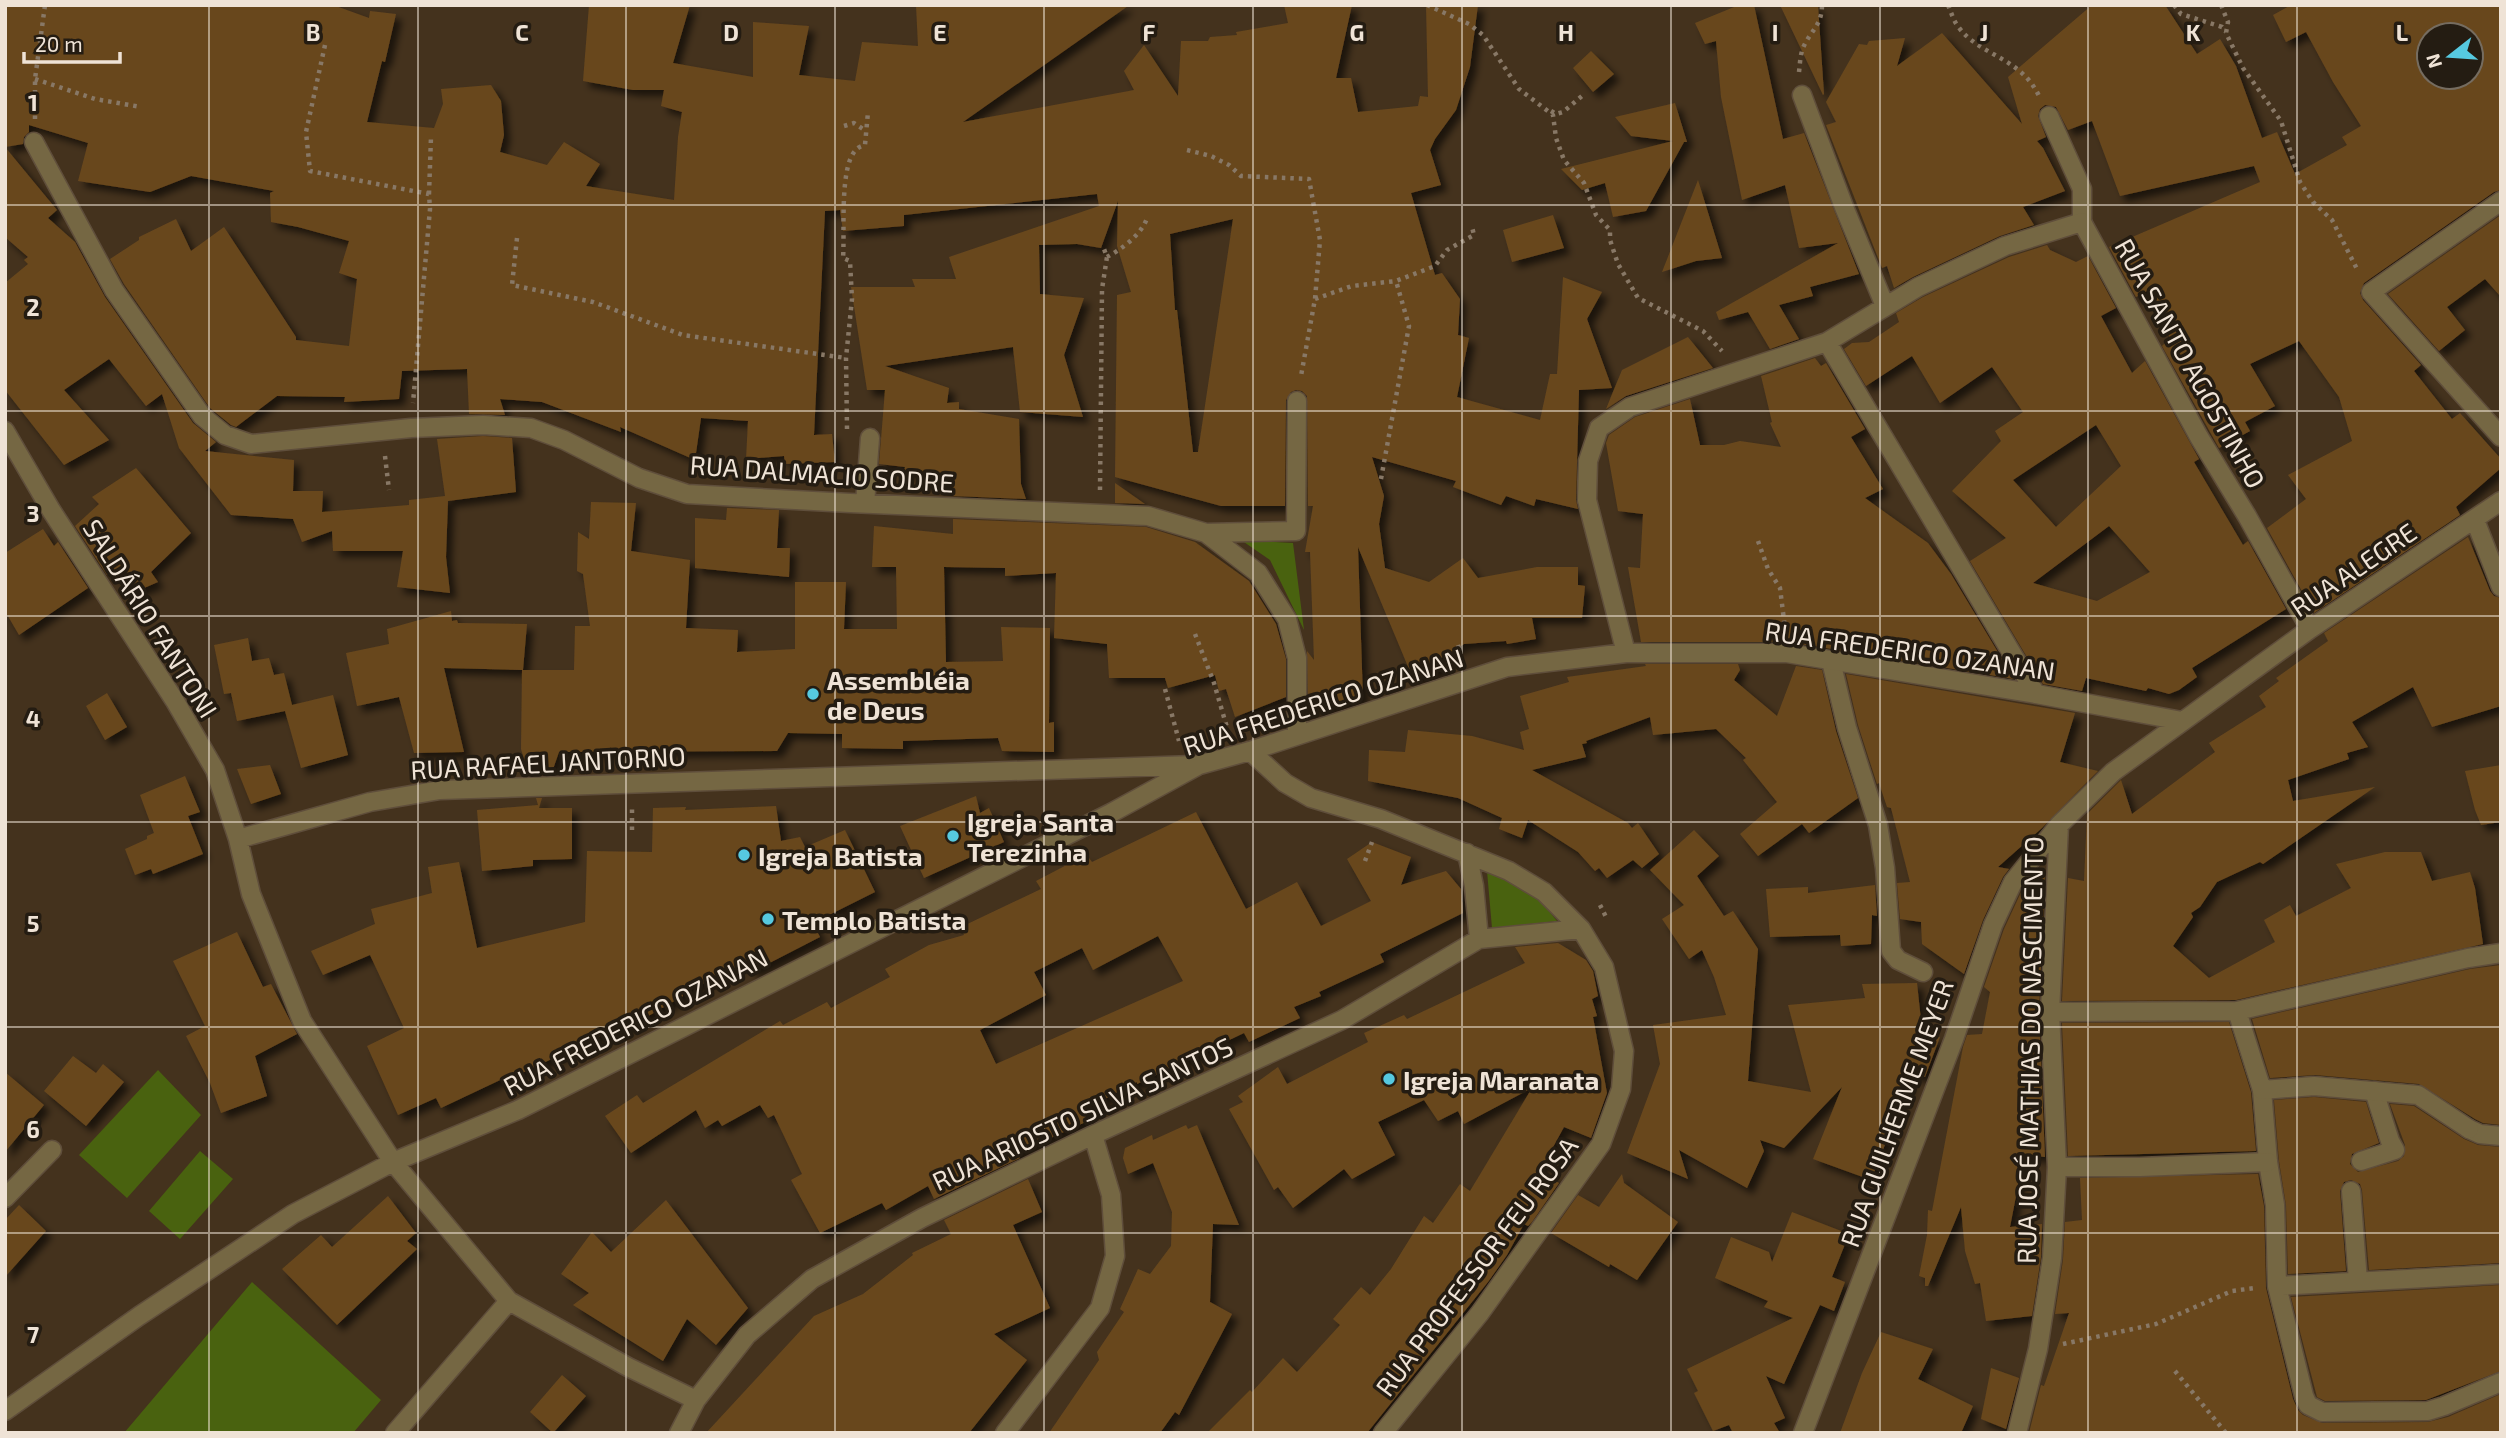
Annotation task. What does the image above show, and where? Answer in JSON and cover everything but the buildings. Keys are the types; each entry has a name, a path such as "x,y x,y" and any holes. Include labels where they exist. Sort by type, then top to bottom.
{"street":[{"path":"1802,95 1885,306"},
{"name":"RUA SANTO AGOSTINHO","path":"2045,108 2082,189 2082,222 2193,426 2310,629"},
{"name":"RUA DALMACIO SODRE","path":"34,142 114,290 202,416 225,435 250,444 411,428 484,425 531,428 564,440 639,478 687,494 1147,516 1206,533 1258,573 1287,618 1297,658 1297,735"},
{"path":"2501,201 2371,292 2501,436"},
{"path":"1626,653 1587,500 1588,461 1600,428 1630,407 1827,342 1918,286 2005,246 2082,222"},
{"path":"1827,342 2036,694"},
{"path":"1206,533 1296,531 1297,401"},
{"name":"SALDÁRIO FANTONI","path":"5,431 51,510 175,701 215,770 238,839"},
{"path":"865,504 870,438"},
{"name":"RUA ALEGRE","path":"2182,722 2310,629 2501,501"},
{"path":"2474,520 2501,587"},
{"name":"RUA FREDERICO OZANAN","path":"5,1411 139,1316 293,1214 393,1162 518,1110 1099,819 1192,765 1241,754 1507,667 1626,653 1787,653 2036,694 2182,722"},
{"path":"1831,661 1847,729 1878,825 1885,868 1891,951 1898,960 1923,972"},
{"name":"RUA JOSÉ MATHIAS DO NASCIMENTO","path":"2017,1433 2038,1349 2052,1258 2057,1167 2050,1012 2059,825 2113,772 2182,722"},
{"name":"RUA PROFESSOR FEU ROSA","path":"1241,754 1311,798 1381,819 1467,853 1509,871 1544,892 1581,929 1604,967 1624,1051 1621,1089 1601,1144 1480,1312 1383,1433"},
{"name":"RUA RAFAEL JANTORNO","path":"238,839 370,802 440,790 1192,765"},
{"name":"RUA GUILHERME MEYER","path":"1803,1433 1954,1039 1993,925 2013,882 2059,825"},
{"path":"238,839 251,894 302,1021 393,1162 509,1301 628,1367 696,1400"},
{"path":"1467,853 1474,886 1479,939 1581,929"},
{"name":"RUA ARIOSTO SILVA SANTOS","path":"679,1433 696,1400 747,1335 812,1279 922,1218 1093,1135 1342,1020 1479,939"},
{"path":"2050,1012 2237,1011 2468,958 2501,953"},
{"path":"2237,1011 2262,1090 2268,1162 2275,1205 2277,1286 2304,1396 2314,1410 2428,1411 2501,1382"},
{"path":"2262,1090 2314,1086 2418,1095 2469,1129 2480,1134 2501,1136"},
{"path":"2361,1161 2395,1150 2374,1091"},
{"path":"1005,1433 1100,1308 1115,1256 1111,1195 1093,1135"},
{"path":"5,1198 52,1150"},
{"path":"2057,1167 2268,1162"},
{"path":"2351,1191 2358,1281"},
{"path":"2277,1286 2501,1274"},
{"path":"396,1433 509,1301"}],"path":[{"path":"34,142 35,79 46,5"},
{"path":"1427,5 1469,24 1483,35 1519,89 1553,115 1563,160 1584,183 1596,215 1610,230 1610,240 1618,264 1638,299 1703,331 1740,369"},
{"path":"1443,12 1445,5"},
{"path":"1802,95 1801,55 1822,15 1822,5"},
{"path":"1948,5 1958,26 1973,40 2012,64 2027,77 2045,108"},
{"path":"2174,5 2181,14 2222,27 2243,68 2281,121 2300,183 2313,202 2332,220 2371,292"},
{"path":"2221,5 2228,22 2226,33"},
{"path":"325,45 306,132 310,171 429,194"},
{"path":"35,79 95,99 141,107"},
{"path":"1545,108 1556,114 1563,112 1582,96"},
{"path":"847,438 846,358 852,299 850,261 843,258 844,189 846,169 855,150 865,145 868,113"},
{"path":"844,126 854,122 867,131"},
{"path":"411,428 430,209 431,137"},
{"path":"1187,150 1211,156 1229,165 1241,176 1310,179 1320,240 1315,299 1297,401"},
{"path":"1107,257 1117,252 1144,226 1147,218"},
{"path":"1315,299 1352,286 1396,281 1435,266 1447,250 1474,235 1472,228"},
{"path":"517,238 512,285 593,302 683,335 846,358"},
{"path":"1098,512 1102,289 1107,257 1104,249"},
{"path":"1381,479 1409,326 1396,281"},
{"path":"381,431 389,490"},
{"path":"1758,541 1780,588 1787,653"},
{"path":"1195,634 1214,683 1230,738 1241,754"},
{"path":"1165,689 1192,765"},
{"path":"2038,1349 2130,1331 2174,1318 2232,1291 2277,1286"},
{"path":"2175,1371 2226,1433"}],"green space":[{"path":"1241,540 1293,543 1304,630 1270,560"},
{"path":"1487,871 1530,888 1557,921 1492,928"},
{"path":"158,1070 201,1115 127,1198 79,1155"},
{"path":"200,1151 233,1179 180,1239 149,1211"},
{"path":"252,1282 381,1400 353,1433 124,1433"}],"place":[{"name":"Assembléia de Deus","path":"813,694"},
{"name":"Igreja Santa Terezinha","path":"953,836"},
{"name":"Igreja Batista","path":"744,855"},
{"name":"Templo Batista","path":"768,919"},
{"name":"Igreja Maranata","path":"1389,1079"}]}
